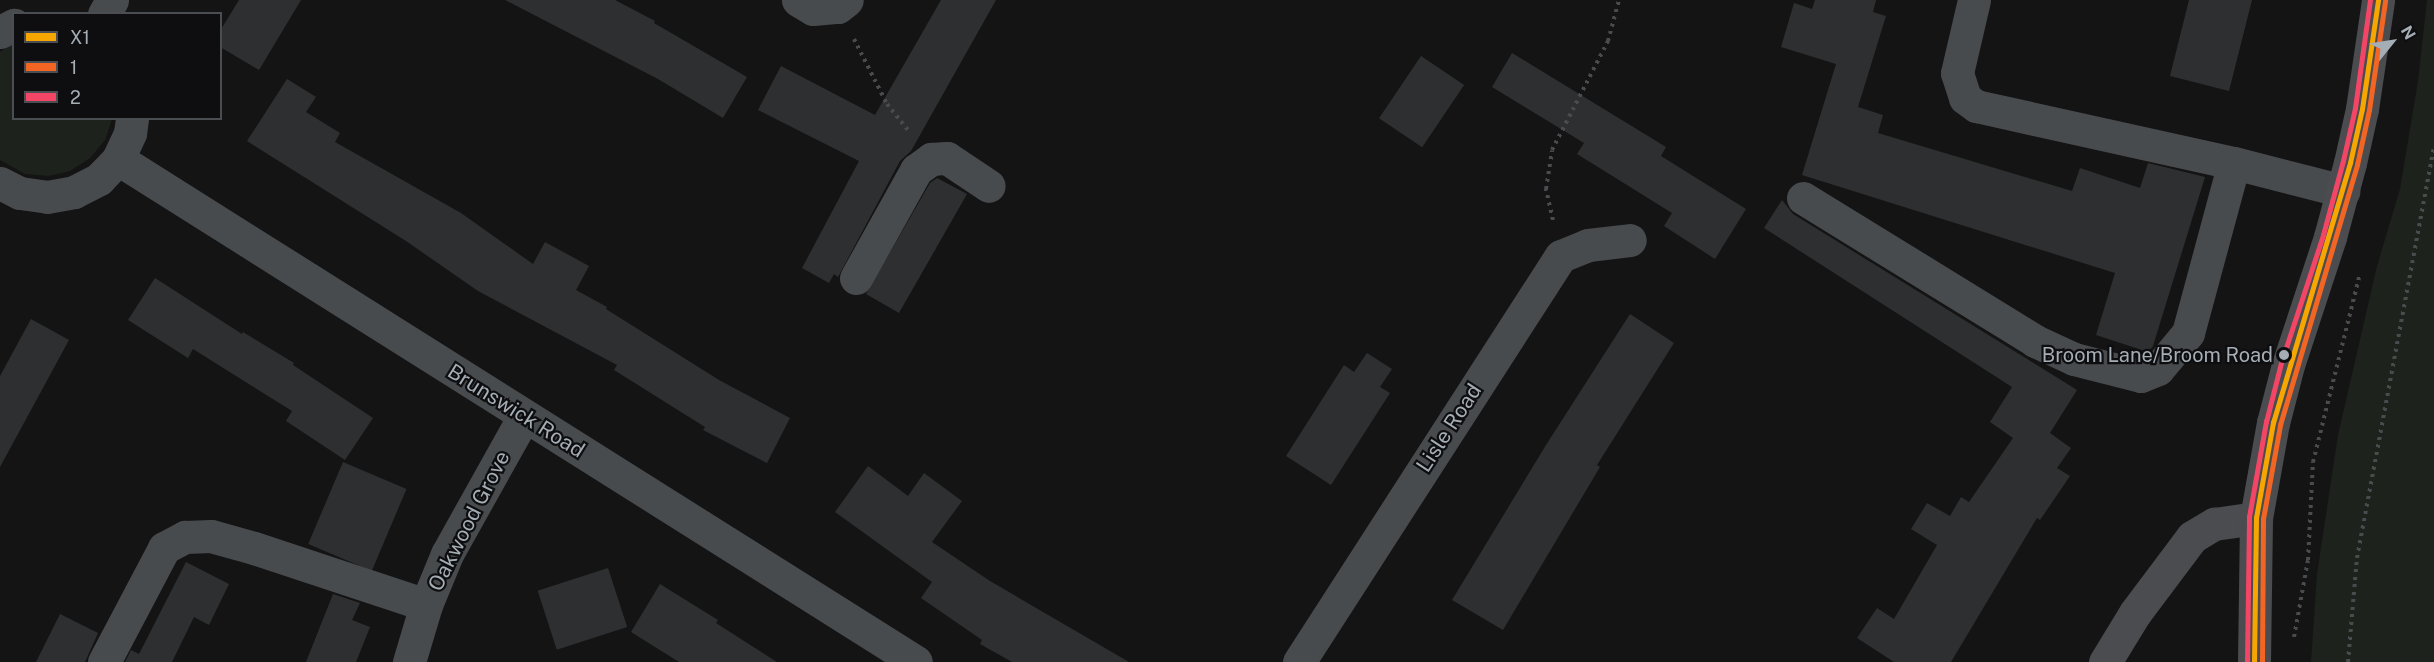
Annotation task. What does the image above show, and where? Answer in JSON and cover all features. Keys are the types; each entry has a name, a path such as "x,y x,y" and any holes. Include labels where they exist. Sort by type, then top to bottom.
{"main road":[{"path":"2254,662 2256,518 2273,423 2288,365 2343,191 2362,109 2378,0"},
{"path":"2105,662 2135,613 2192,537 2214,524 2256,518"}],"street":[{"path":"798,0 813,9 842,3"},
{"path":"1974,0 1957,73 1965,98 1976,106 2234,163 2343,191"},
{"path":"0,183 20,193 47,197 74,192 99,179 118,159 130,133 132,120"},
{"path":"856,278 916,170 931,159 947,158 989,186"},
{"name":"Brunswick Road","path":"118,159 916,662"},
{"path":"1803,198 2035,342 2074,359 2141,376 2158,369 2188,333 2234,163"},
{"path":"1561,256 1588,245 1630,240"},
{"name":"Lisle Road","path":"1299,662 1561,256"},
{"name":"Oakwood Grove","path":"409,662 426,605 447,554 524,416"},
{"path":"104,662 164,548 185,537 211,536 254,548 426,605"}],"path":[{"path":"1561,256 1546,189 1552,150 1608,41 1619,0"},
{"path":"842,3 888,104 931,159"},
{"path":"2348,662 2356,558 2434,147"},
{"path":"2293,642 2308,560 2313,462 2360,274"}],"shaded area":[{"path":"2427,0 2434,0 2434,662 2311,662 2317,574 2338,435 2377,266 2400,189 2418,81"},
{"path":"12,45 12,120 112,120 105,140 90,158 70,171 48,176 25,174 0,160 0,52"}],"building":[{"path":"239,0 301,0 259,70 222,48 222,28"},
{"path":"505,0 615,0 655,21 654,23 747,77 723,118 658,79"},
{"path":"941,0 996,0 911,151 900,161 838,277 834,274 829,283 802,268 859,161 758,110 781,66 875,115"},
{"path":"1815,0 1876,0 1873,12 1886,16 1858,107 1883,115 1878,133 2072,191 2080,168 2140,188 2148,163 2205,177 2153,346 2148,352 2096,335 2115,273 1802,175 1836,64 1781,47 1794,3 1812,9"},
{"path":"2189,0 2252,0 2229,91 2170,76"},
{"path":"1512,53 1666,147 1661,156 1746,209 1715,259 1664,226 1672,213 1577,154 1584,143 1492,87"},
{"path":"1421,56 1464,85 1422,147 1379,118"},
{"path":"287,79 316,97 306,112 340,133 335,142 461,213 533,264 545,242 589,266 576,290 607,307 606,309 719,380 790,418 767,463 703,430 705,427 614,370 617,365 478,291 406,241 247,141"},
{"path":"937,178 967,194 899,313 866,294 930,183"},
{"path":"1782,200 1793,214 2077,390 2050,433 2071,448 2057,468 2070,476 2040,520 2037,518 1951,662 1894,662 1857,638 1877,608 1894,619 1937,545 1911,529 1927,503 1950,516 1961,497 1969,502 2013,438 1990,422 2012,387 1764,228"},
{"path":"155,278 242,334 243,332 294,363 293,365 373,418 345,460 286,421 292,411 193,349 188,358 128,320"},
{"path":"1630,314 1674,343 1597,465 1600,467 1503,630 1452,600 1546,445"},
{"path":"31,319 69,340 0,467 0,376"},
{"path":"1367,353 1392,369 1380,387 1390,393 1331,485 1286,456 1344,365 1354,372"},
{"path":"343,462 407,489 372,571 308,544"},
{"path":"868,466 908,496 924,473 962,501 932,542 990,581 1129,662 1012,662 980,644 982,640 921,598 932,582 835,512"},
{"path":"186,562 229,584 209,625 194,617 172,662 125,662 131,650 139,654"},
{"path":"608,568 627,627 557,650 538,591"},
{"path":"660,584 718,620 716,623 777,662 679,662 631,632"},
{"path":"333,594 360,603 352,620 370,627 356,662 306,662"},
{"path":"60,614 98,633 85,662 36,662"}],"transit line":[{"name":"2","path":"2247,662 2249,517 2266,422 2281,363 2323,235 2343,161 2355,108 2370,0"},
{"name":"X1","path":"2254,662 2256,518 2273,423 2350,163 2362,109 2378,0"},
{"name":"1","path":"2262,662 2263,519 2280,425 2357,165 2369,110 2385,1"}],"place":[{"name":"Broom Lane/Broom Road","path":"2284,355"}]}
